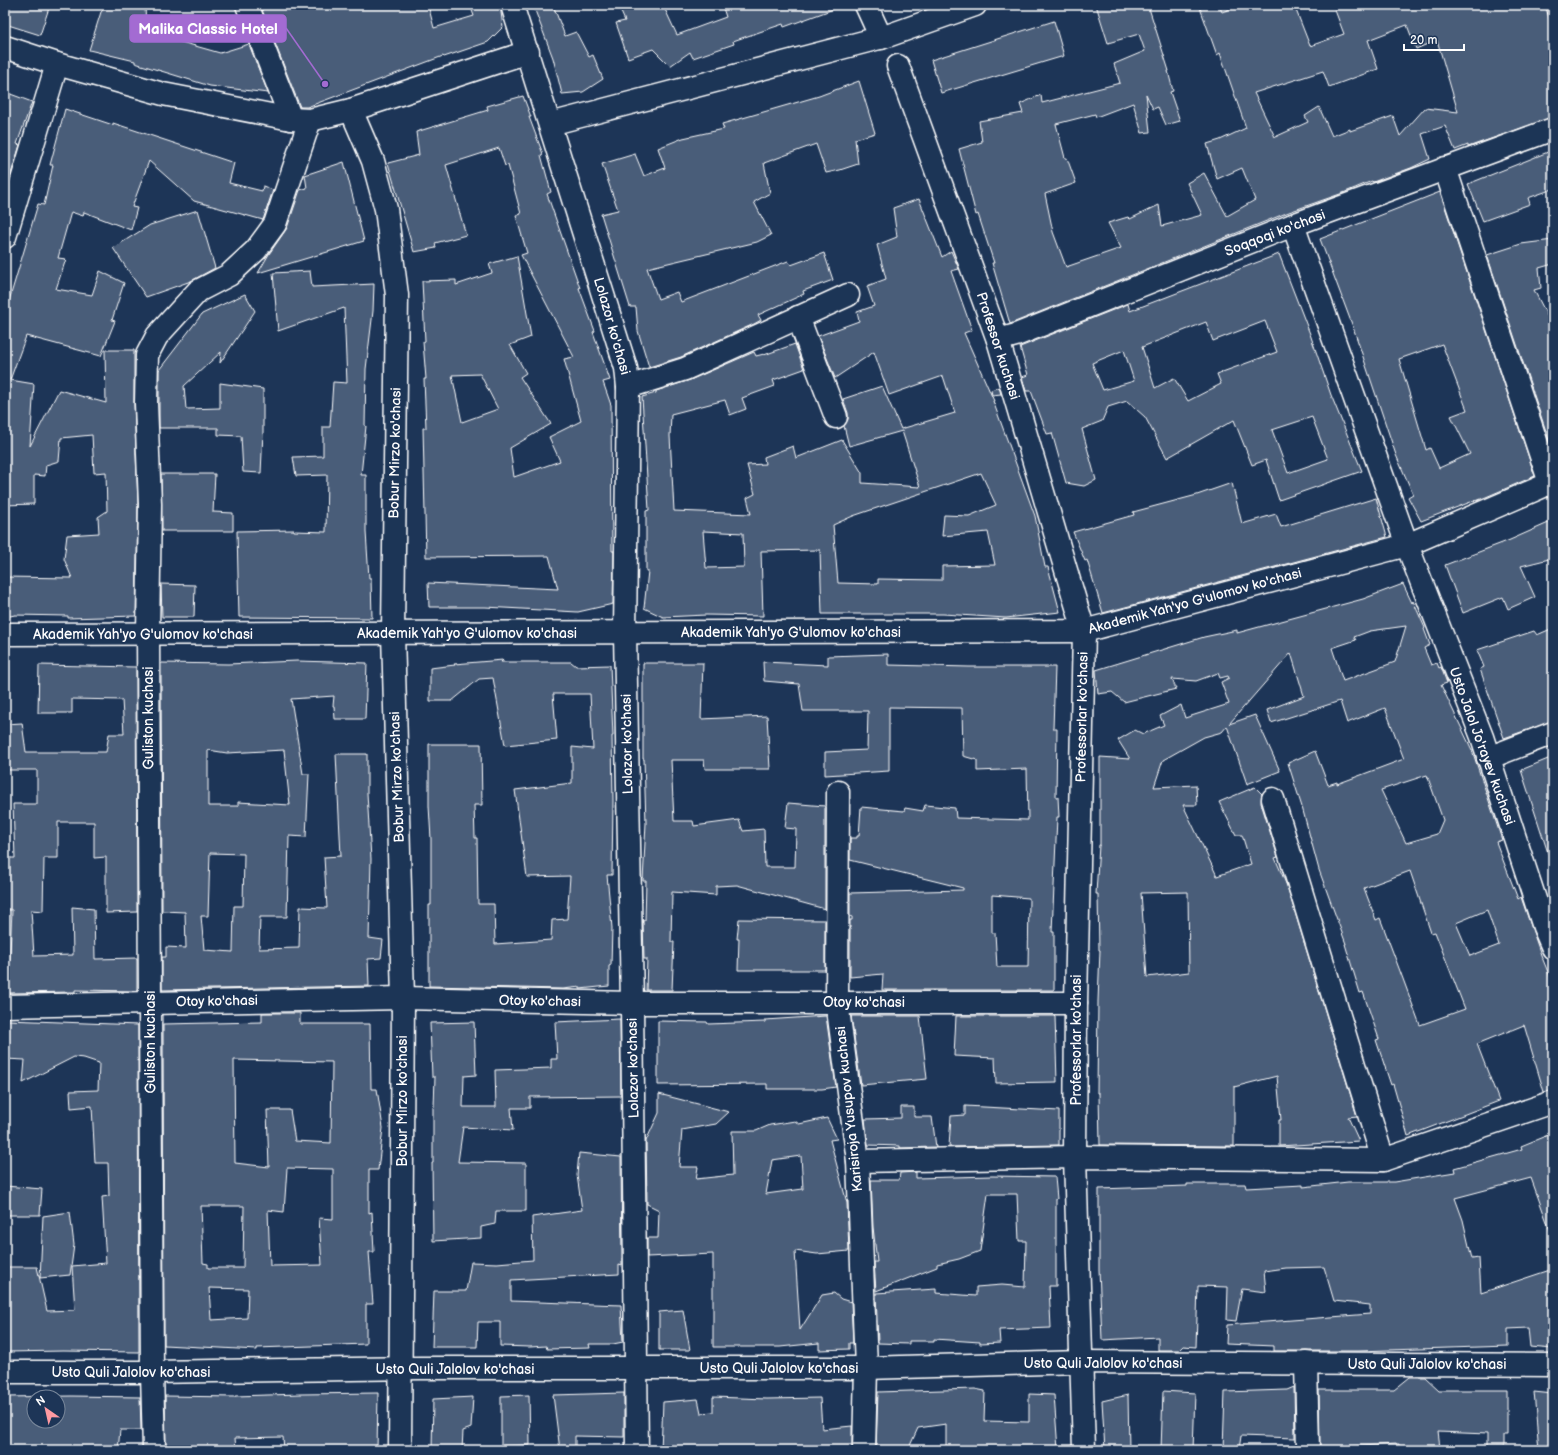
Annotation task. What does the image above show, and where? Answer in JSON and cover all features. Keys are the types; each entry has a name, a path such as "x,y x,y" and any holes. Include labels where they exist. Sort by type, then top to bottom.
{"street":[{"path":"247,5 300,119"},
{"path":"5,47 57,64 162,94 300,119 351,110 528,52 512,5"},
{"path":"866,5 881,38"},
{"path":"550,124 881,38 975,5"},
{"name":"Lolazor ko'chasi","path":"528,52 626,368 628,387 625,633 632,1003 637,1450"},
{"path":"5,236 57,64"},
{"name":"Professor kuchasi","path":"898,66 998,340 1084,631"},
{"name":"Bobur Mirzo ko'chasi","path":"351,110 372,161 386,209 397,295 393,633 403,998 400,1450"},
{"name":"Guliston kuchasi","path":"154,1450 152,1372 148,633 150,504 146,403 147,355 157,336 198,291 229,274 256,250 275,224 300,119"},
{"name":"Soqqoqi ko'chasi","path":"998,340 1016,335 1293,225 1553,129"},
{"path":"1445,168 1551,482"},
{"name":"Usto Jalol Jo'rayev kuchasi","path":"1293,225 1407,544 1488,758 1544,927 1553,948"},
{"path":"628,387 685,369 848,295"},
{"path":"798,317 836,417"},
{"name":"Akademik Yah'yo G'ulomov ko'chasi","path":"5,634 1084,631 1407,544 1551,482"},
{"name":"Professorlar ko'chasi","path":"1084,631 1076,1003 1075,1157 1084,1450"},
{"path":"1488,758 1553,733"},
{"name":"Karisiroja Yusupov kuchasi","path":"838,792 837,1002 858,1161 866,1368 864,1450"},
{"path":"1273,800 1383,1160"},
{"name":"Otoy ko'chasi","path":"5,1006 403,998 632,1003 1076,1003"},
{"path":"858,1161 1075,1157 1383,1160 1553,1102"},
{"name":"Usto Quli Jalolov ko'chasi","path":"5,1372 866,1368 1081,1362 1553,1365"},
{"path":"1306,1363 1308,1450"}],"building":[{"path":"5,5 50,5 40,35 5,24"},
{"path":"107,5 145,5 146,32 220,53 249,44 268,93 210,86 135,63 135,61 89,50 101,12"},
{"path":"260,5 428,5 434,28 474,16 470,5 500,5 503,27 488,42 444,57 443,56 307,107 300,107"},
{"path":"533,5 553,5 565,36 576,32 589,57 593,55 603,79 583,92 562,94 553,58"},
{"path":"618,5 663,5 677,35 726,17 722,5 839,5 839,7 784,27 783,24 733,41 734,44 693,58 690,52 670,66 653,49 628,58 616,23 625,21"},
{"path":"1096,5 1148,5 1169,71 1173,91 1170,92 1180,121 1166,125 1158,107 1153,109 1146,94 1150,132 1142,133 1133,103 1096,117 1095,114 1056,124 1065,158 1067,158 1076,183 1045,194 1053,232 1066,267 1121,248 1108,223 1128,217 1130,219 1159,205 1162,226 1202,215 1187,183 1204,173 1227,216 1255,200 1242,168 1217,179 1207,144 1220,140 1246,128 1220,53 1217,55 1199,5 1219,5 1222,12 1241,5 1294,5 1310,46 1344,34 1333,5 1545,5 1553,31 1553,117 1468,147 1468,145 1455,150 1445,126 1422,134 1430,159 1411,168 1289,212 1010,324 992,263 994,263 978,214 976,215 959,149 982,142 979,121 1023,113 1020,104 1041,95 1042,103 1120,83 1114,64 1145,51 1139,34 1108,43","holes":["1407,25 1416,49 1437,40 1458,112 1425,108 1400,136 1393,116 1332,136 1319,107 1305,116 1308,122 1275,137 1254,93 1323,71 1329,87 1378,69 1368,40"]},
{"path":"1054,21 1064,56 941,93 931,60"},
{"path":"859,81 875,133 855,139 858,164 826,173 816,144 764,163 770,193 754,202 771,235 757,242 647,268 658,299 677,292 681,302 788,261 791,265 824,253 833,280 803,291 804,294 758,315 761,320 754,324 681,357 649,367 638,331 636,307 630,307 601,214 618,210 602,164 635,154 644,176 665,168 658,148 683,138 724,129 722,124 819,96"},
{"path":"5,92 32,102 17,144 20,145 5,193"},
{"path":"523,96 543,154 541,155 551,192 547,194 595,331 593,332 610,380 603,382 611,405 612,551 614,551 613,604 578,612 485,607 429,607 428,583 558,589 549,556 426,557 423,428 426,428 424,379 426,379 423,342 425,341 422,281 456,280 456,285 492,273 489,264 517,256 531,337 510,345 526,373 520,377 551,424 510,448 514,477 560,461 549,437 581,421 564,359 574,357 521,255 527,253 516,216 521,214 508,165 505,166 499,148 446,165 466,235 435,243 436,248 414,252 388,163 419,155 416,132 488,110 487,106","holes":["480,374 498,409 462,422 452,375"]},
{"path":"65,109 113,125 113,123 234,163 229,183 262,191 263,186 273,190 263,220 194,201 149,161 132,207 137,208 131,230 84,212 83,216 71,212 58,258 66,259 56,289 92,295 100,271 124,283 112,320 115,321 101,356 26,336 10,380 34,384 30,446 59,390 106,403 105,350 134,350 134,403 138,504 136,616 68,618 68,616 15,615 5,617 5,577 72,578 64,559 67,535 99,533 98,517 107,511 106,472 94,473 92,435 61,438 59,461 46,465 45,476 34,475 34,504 5,505 5,314 38,204 44,205 53,165 50,165"},
{"path":"1553,150 1553,189 1528,198 1530,204 1483,221 1468,184"},
{"path":"344,162 364,241 258,273 287,228 300,190 307,188 305,175"},
{"path":"1440,192 1535,476 1476,501 1421,521 1408,497 1413,494 1396,455 1353,327 1320,239","holes":["1442,344 1467,410 1451,416 1470,454 1439,468 1430,448 1426,450 1399,359"]},
{"path":"919,199 942,257 951,251 959,269 951,271 972,330 964,333 994,401 1035,516 1045,567 1048,567 1060,612 1006,618 943,614 822,614 820,550 761,551 763,616 706,615 663,617 644,608 648,571 646,571 646,511 649,510 642,397 690,380 754,352 756,356 764,355 795,344 804,369 773,380 775,386 742,398 746,409 730,415 725,400 671,414 670,436 674,511 751,514 747,498 755,494 747,465 765,464 764,457 793,446 796,458 842,440 862,473 862,483 920,487 902,431 849,446 844,426 848,419 848,413 843,399 882,386 901,429 955,413 943,376 889,395 874,352 835,378 818,336 859,321 857,312 874,306 867,286 886,279 877,245 897,237 893,208","holes":["981,473 996,505 969,516 944,515 942,536 988,532 995,565 942,566 942,580 878,579 878,584 838,583 833,525 853,516","703,531 743,533 744,567 706,568"]},
{"path":"198,210 215,268 191,281 146,297 113,248 150,225"},
{"path":"1553,240 1553,264 1539,268 1541,288 1534,290 1553,327 1553,452 1487,255 1521,244"},
{"path":"1279,254 1310,334 1331,395 1362,471 1279,500 1266,460 1252,465 1234,420 1167,458 1145,417 1127,401 1108,407 1102,421 1082,429 1096,480 1084,486 1066,483 1052,433 1047,434 1031,391 1026,391 1022,377 1028,375 1020,347 1128,304 1130,311","holes":["1265,321 1277,352 1217,374 1221,384 1188,401 1174,378 1155,388 1142,347 1206,322 1213,341","1124,350 1134,381 1103,390 1092,363","1312,417 1328,459 1288,473 1272,430"]},
{"path":"310,271 312,287 374,284 373,311 366,369 366,426 361,475 366,475 366,532 369,578 371,578 372,618 239,617 237,531 294,530 326,532 327,475 296,476 293,457 323,456 323,427 330,427 333,382 347,383 344,308 278,331 273,273"},
{"path":"245,294 255,311 220,363 221,352 184,386 186,409 220,408 220,383 263,389 261,473 243,472 241,436 218,435 218,428 159,428 159,370 202,314"},
{"path":"999,387 1001,394 992,395 991,390"},
{"path":"161,474 215,474 213,512 233,513 233,531 162,531"},
{"path":"1232,483 1242,524 1276,514 1281,527 1376,498 1387,537 1103,613 1087,560 1085,561 1073,532 1134,515 1133,512 1197,495"},
{"path":"1553,521 1553,558 1521,566 1535,597 1508,609 1503,597 1463,613 1445,565 1510,540"},
{"path":"161,584 195,585 194,617 162,617"},
{"path":"1403,584 1412,603 1413,601 1425,628 1424,629 1430,645 1424,648 1431,665 1437,663 1439,668 1441,667 1447,683 1441,685 1472,750 1502,840 1496,842 1518,899 1521,897 1541,955 1553,984 1553,1090 1544,1092 1524,1025 1477,1044 1499,1101 1408,1136 1393,1084 1391,1085 1376,1040 1379,1039 1363,992 1360,993 1346,944 1319,870 1302,807 1288,763 1315,751 1328,785 1337,782 1337,784 1404,759 1385,708 1347,723 1340,701 1271,723 1267,710 1304,696 1291,653 1229,724 1255,715 1280,771 1247,784 1227,726 1222,732 1204,737 1163,760 1154,787 1196,785 1197,805 1183,805 1217,876 1251,864 1242,835 1236,835 1219,802 1255,787 1262,794 1261,803 1278,857 1275,858 1287,886 1357,1116 1348,1117 1359,1141 1279,1146 1279,1120 1281,1120 1277,1076 1234,1087 1234,1146 1100,1145 1099,1093 1097,1093 1100,950 1098,894 1096,894 1100,845 1100,757 1130,759 1118,740 1135,730 1143,734 1164,725 1160,716 1181,705 1185,718 1229,704 1221,682 1229,678 1228,676 1220,678 1218,673 1196,681 1172,679 1176,689 1124,702 1112,692 1098,694 1096,670 1204,637 1237,630 1237,633 1363,599","holes":["1406,626 1395,662 1343,681 1332,648 1356,640 1354,637 1370,631","1427,775 1443,820 1437,834 1406,843 1381,790","1410,871 1431,933 1435,932 1465,1009 1420,1025 1380,918 1376,920 1364,888","1188,892 1189,972 1147,977 1141,893","1487,910 1499,945 1470,956 1456,923"]},
{"path":"1553,628 1553,721 1504,738 1480,669 1484,667 1477,650 1534,631 1537,635"},
{"path":"888,654 888,665 1055,667 1053,729 1057,729 1056,797 1058,797 1059,817 1057,817 1052,932 1054,932 1054,990 882,990 883,974 850,977 850,920 852,920 852,917 850,916 850,893 963,890 963,888 850,860 850,838 857,838 857,836 859,836 861,807 904,811 905,808 923,811 925,805 955,808 956,818 1028,820 1027,769 977,771 977,760 963,756 962,708 889,707 889,771 825,775 825,752 867,750 868,711 803,711 799,684 764,681 763,662 828,665 828,656","holes":["992,895 1029,898 1028,967 997,967 995,933 992,933"]},
{"path":"503,660 501,662 571,662 576,666 610,665 613,736 613,801 612,875 607,875 612,928 609,986 563,989 429,986 431,839 429,806 429,744 481,744 482,805 474,805 475,838 477,838 478,904 494,904 495,944 551,940 552,920 567,919 570,876 527,877 515,790 572,783 572,747 593,749 590,694 553,694 557,740 505,745 493,678 479,679 452,701 430,701 430,668 455,665 454,664"},
{"path":"297,661 367,663 365,719 335,719 333,706 334,696 291,699 303,774 309,774 306,837 289,836 287,917 260,917 259,949 299,948 300,907 327,908 324,857 341,856 336,754 367,754 367,793 371,859 369,938 383,940 381,958 368,959 369,986 162,990 162,957 166,957 166,947 186,948 185,912 162,911 161,663 228,664","holes":["208,750 227,753 284,750 290,805 238,802 238,806 208,806","210,853 244,854 243,906 234,906 233,952 204,950 201,916 208,916"]},
{"path":"643,663 703,663 701,719 767,716 770,769 705,769 704,760 671,760 674,821 693,821 694,826 739,820 743,831 764,829 765,867 795,867 796,829 785,828 788,803 825,806 825,909 737,885 716,886 716,895 672,892 671,942 674,942 672,990 646,990 647,959 644,959 643,920 645,920 646,881 643,881 646,823 643,759"},
{"path":"39,665 136,667 137,912 106,913 106,857 94,858 94,822 58,822 58,858 44,858 43,911 31,910 34,956 73,955 72,907 94,909 95,959 137,958 137,991 75,990 75,992 8,993 12,910 5,910 5,858 15,858 13,804 37,804 37,770 5,770 5,724 22,723 26,752 106,752 109,734 124,734 122,700 72,699 72,713 38,713"},
{"path":"1553,757 1553,858 1550,859 1521,770"},
{"path":"739,919 825,920 825,970 738,970 739,939 737,939"},
{"path":"262,1013 300,1013 300,1024 370,1024 371,1089 377,1089 383,1128 378,1170 369,1170 369,1213 372,1212 374,1252 369,1252 373,1304 366,1304 366,1344 257,1348 257,1350 164,1345 163,1024 262,1022","holes":["234,1060 332,1062 331,1143 295,1141 290,1110 267,1110 269,1167 235,1163","287,1168 333,1169 333,1219 319,1218 322,1265 270,1266 268,1210 284,1212","201,1206 244,1206 243,1268 208,1268 208,1264 203,1263","209,1288 248,1289 247,1318 211,1320"]},
{"path":"826,1016 836,1087 822,1089 767,1089 767,1084 658,1085 658,1021 707,1022 708,1024 765,1022 765,1020"},
{"path":"851,1016 920,1016 927,1079 861,1085"},
{"path":"956,1016 1054,1016 1057,1082 996,1083 995,1058 954,1056"},
{"path":"620,1019 621,1096 530,1097 530,1108 511,1108 513,1130 463,1127 458,1162 526,1163 526,1211 496,1211 495,1224 481,1227 481,1238 433,1241 432,1163 435,1077 432,1077 430,1023 474,1022 476,1075 464,1076 463,1107 496,1107 495,1070 551,1068 551,1059 557,1059 555,1022"},
{"path":"7,1020 138,1025 139,1352 7,1352 5,1267 37,1267 47,1311 75,1310 72,1266 106,1263 102,1197 109,1196 108,1163 95,1163 92,1106 71,1108 70,1091 98,1090 99,1063 84,1058 74,1057 23,1083 25,1060 5,1059 5,1022 7,1022"},
{"path":"659,1094 729,1112 716,1124 682,1130 679,1167 698,1167 696,1179 733,1175 732,1131 756,1131 770,1125 795,1121 799,1124 827,1118 837,1139 830,1140 847,1203 849,1251 817,1254 795,1251 800,1330 822,1295 834,1293 841,1299 851,1302 853,1343 849,1343 849,1349 819,1350 819,1343 780,1347 713,1347 713,1254 647,1257 647,1238 658,1238 659,1210 647,1204 646,1141 659,1113","holes":["801,1156 803,1189 766,1194 772,1160"]},
{"path":"965,1106 1059,1111 1059,1145 949,1147 951,1116 965,1115"},
{"path":"901,1107 914,1107 914,1117 932,1117 936,1147 900,1148 900,1146 868,1145 865,1119 901,1118"},
{"path":"1553,1133 1553,1232 1551,1233 1531,1178 1455,1198 1463,1220 1472,1259 1479,1258 1481,1293 1553,1269 1553,1349 1530,1347 1528,1328 1508,1329 1508,1346 1359,1351 1274,1351 1274,1346 1226,1344 1227,1325 1370,1314 1370,1305 1334,1301 1324,1267 1286,1268 1264,1271 1266,1292 1242,1289 1236,1321 1227,1320 1228,1287 1198,1286 1196,1347 1183,1346 1179,1350 1158,1350 1158,1337 1102,1340 1099,1269 1099,1189 1187,1186 1187,1184 1245,1184 1246,1188 1303,1185 1303,1187 1348,1182 1394,1182 1455,1172 1454,1168 1522,1149 1521,1146"},
{"path":"579,1153 621,1157 622,1266 619,1265 619,1274 511,1280 511,1301 621,1305 623,1342 613,1344 589,1344 590,1348 547,1349 546,1346 500,1346 500,1322 478,1322 477,1347 432,1347 434,1291 466,1291 471,1262 497,1263 533,1260 532,1217 582,1210 577,1175"},
{"path":"916,1172 916,1178 992,1176 1055,1177 1057,1199 1056,1286 1049,1286 1051,1328 999,1330 1000,1343 980,1344 980,1342 934,1339 934,1341 909,1341 909,1344 878,1343 876,1293 936,1289 936,1293 976,1296 976,1287 1002,1285 1025,1287 1026,1241 1019,1241 1017,1194 988,1194 980,1251 959,1259 937,1264 937,1267 876,1291 874,1262 877,1262 873,1227 871,1180 899,1180 900,1173"},
{"path":"5,1186 42,1189 40,1215 5,1215"},
{"path":"70,1212 74,1245 70,1275 40,1278 43,1216"},
{"path":"683,1310 690,1350 659,1350 659,1312"},
{"path":"1410,1377 1425,1377 1439,1390 1507,1390 1507,1435 1504,1435 1504,1450 1487,1450 1487,1434 1438,1432 1440,1448 1399,1447 1399,1444 1320,1448 1319,1390 1394,1390"},
{"path":"1294,1387 1295,1438 1241,1436 1239,1449 1223,1449 1225,1392 1287,1390"},
{"path":"975,1389 985,1391 984,1421 1029,1422 1029,1394 1054,1395 1058,1450 946,1450 946,1424 918,1428 908,1450 876,1450 878,1392"},
{"path":"1163,1391 1195,1393 1193,1450 1161,1450"},
{"path":"1534,1392 1553,1394 1553,1450 1539,1450"},
{"path":"378,1393 377,1450 284,1450 283,1437 235,1438 236,1450 186,1450 186,1445 166,1446 165,1396 235,1397"},
{"path":"624,1393 624,1437 575,1436 575,1450 560,1450 553,1395"},
{"path":"529,1395 530,1445 501,1446 501,1396"},
{"path":"1128,1395 1129,1450 1105,1450 1102,1401"},
{"path":"66,1396 140,1397 141,1430 120,1430 118,1450 5,1450 7,1397 26,1397 26,1429 66,1429"},
{"path":"473,1397 471,1428 463,1431 462,1450 432,1450 433,1399"},
{"path":"713,1397 767,1399 820,1398 822,1429 852,1426 852,1450 661,1450 663,1402 698,1399 701,1413 713,1412"}],"place":[{"name":"Malika Classic Hotel","path":"325,84"}]}
